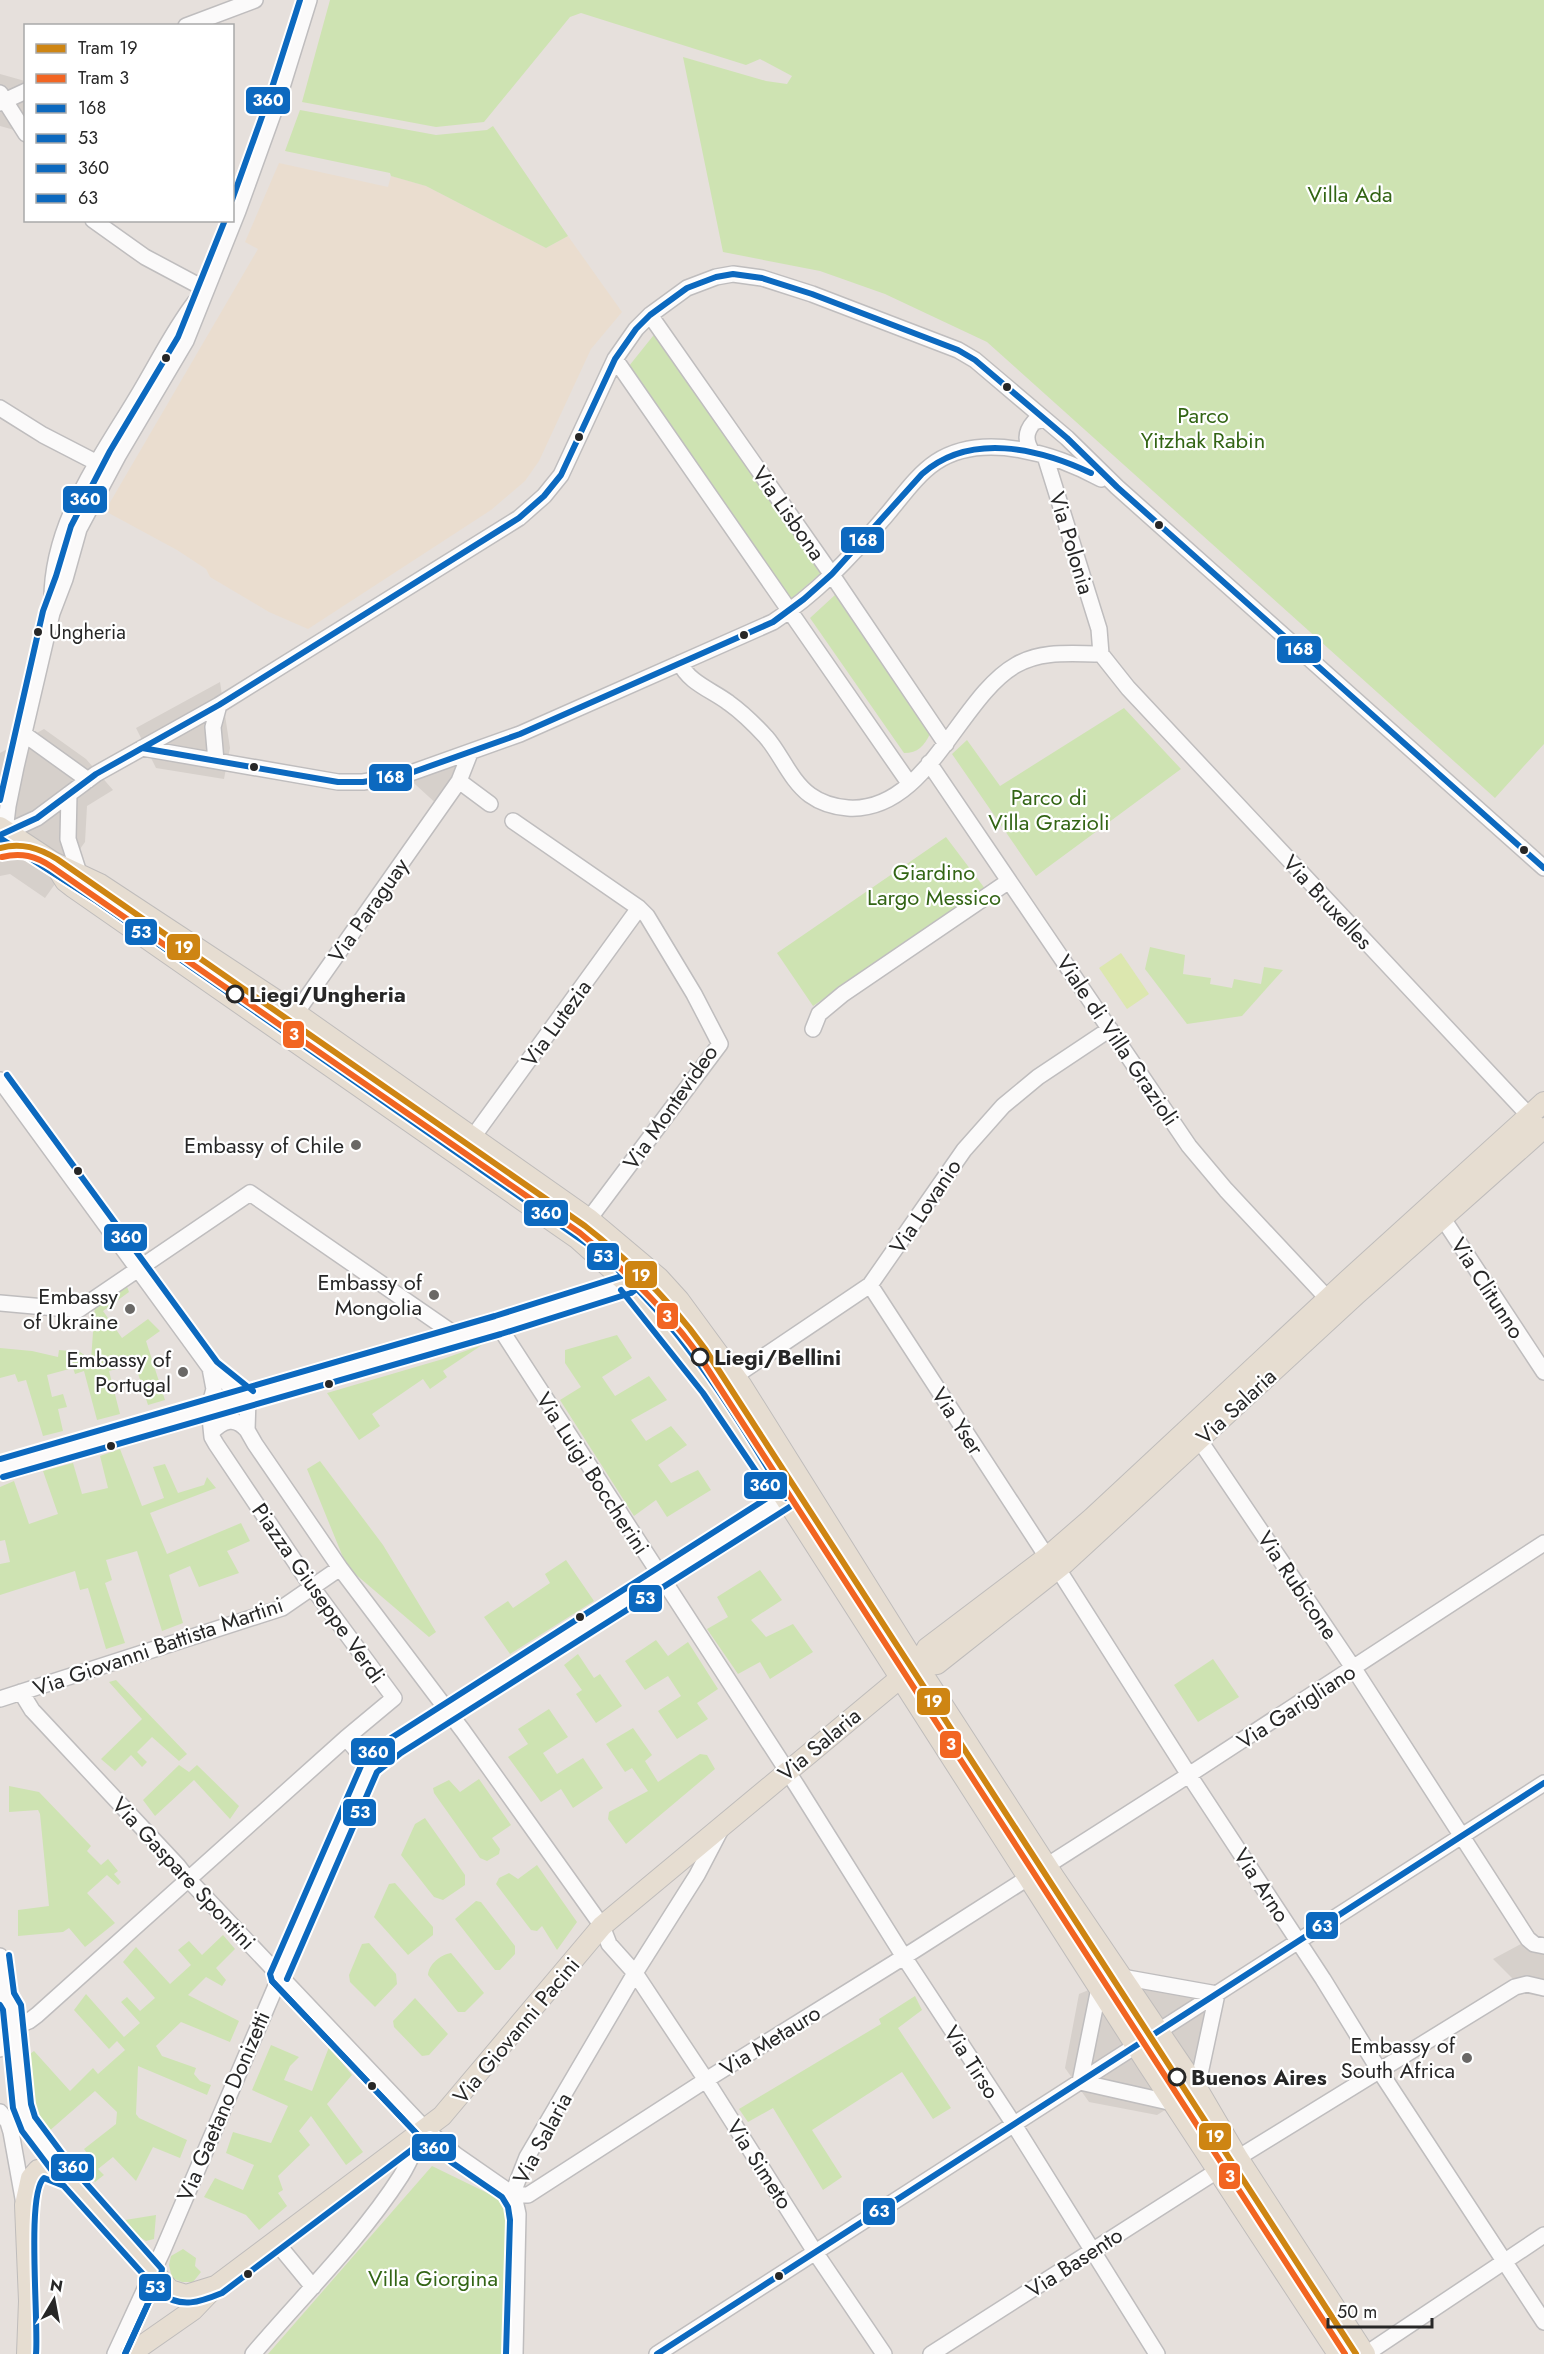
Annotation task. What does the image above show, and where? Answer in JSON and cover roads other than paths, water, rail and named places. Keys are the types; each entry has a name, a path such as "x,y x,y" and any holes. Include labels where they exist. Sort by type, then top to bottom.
{"main road":[{"path":"2,831 53,862 100,884 296,1013 589,1219 648,1267 679,1300 735,1376 918,1666 1047,1866 1160,2031 1365,2354"},
{"path":"53,862 65,881 74,888 578,1239 628,1284 698,1370 741,1431 1136,2046 1338,2354"},
{"name":"Via Salaria","path":"1195,1433 1374,1256 1438,1211 1540,1125 1544,1102"},
{"name":"Via Salaria","path":"602,1926 899,1679 918,1666 937,1664 1195,1433 1345,1305 1438,1211"},
{"name":"Via Giovanni Pacini","path":"217,2285 449,2110 602,1926"},
{"path":"29,2351 25,2205 31,2178 38,2170 51,2169 69,2178 167,2287 181,2295 190,2295 217,2285"},
{"path":"130,2354 193,2310 217,2285"}],"street":[{"path":"191,24 255,0"},
{"path":"234,221 279,100 309,0"},
{"path":"24,92 2,99 24,132"},
{"path":"96,222 145,257 205,290"},
{"path":"2,831 52,613 65,579 79,529 104,466 186,341 233,222"},
{"path":"2,831 38,818 80,786 219,705 503,530 536,505 561,475 615,359 631,336 650,315 677,294 707,280 734,274 762,278 812,294 949,345 975,360 1058,437 1053,448 1040,454"},
{"name":"Via Lisbona","path":"650,315 832,575 946,744"},
{"path":"615,359 909,783"},
{"path":"0,408 43,435 104,466"},
{"path":"1044,424 1544,868"},
{"name":"Via Polonia","path":"1044,424 1027,442 1040,454 1099,630 1101,654"},
{"path":"142,748 338,782 363,782 421,771 520,734 773,622 832,575 921,474 951,454 1002,448 1040,454 1085,470 1118,488"},
{"path":"680,663 690,678 723,698 748,718 768,739 801,786 817,799 839,807 870,806 887,800 909,783 946,744 986,693 1010,669 1033,658 1053,654 1101,654"},
{"name":"Via Bruxelles","path":"1101,654 1128,688 1540,1125"},
{"path":"216,761 213,727 219,705"},
{"path":"24,734 80,786"},
{"name":"Via Paraguay","path":"296,1013 459,781 470,753"},
{"name":"Viale di Villa Grazioli","path":"929,763 1189,1146 1210,1172 1329,1300"},
{"path":"459,781 490,804"},
{"path":"79,873 68,839 80,786"},
{"name":"Via Montevideo","path":"513,821 639,909 663,940 720,1044 589,1219"},
{"path":"813,1029 819,1014 843,994 1009,882"},
{"name":"Via Lutezia","path":"472,1137 639,909"},
{"name":"Via Lovanio","path":"735,1376 870,1285 964,1150 1003,1106 1038,1077 1110,1029"},
{"path":"0,1080 210,1368 248,1398"},
{"path":"0,1303 78,1310 250,1193 457,1336"},
{"name":"Via Clitunno","path":"1438,1211 1541,1362"},
{"path":"0,1468 498,1325 628,1284 648,1267"},
{"name":"Via Yser","path":"870,1285 1052,1563"},
{"name":"Via Luigi Boccherini","path":"498,1325 787,1771"},
{"name":"Piazza Giuseppe Verdi","path":"210,1368 214,1389 209,1408 213,1440 312,1587 394,1698 346,1738"},
{"path":"247,1430 248,1398"},
{"path":"212,1432 222,1423 231,1420 238,1422 247,1430"},
{"name":"Piazza Giuseppe Verdi","path":"247,1430 340,1568 450,1713 602,1926"},
{"name":"Via Rubicone","path":"1195,1433 1354,1668 1528,1939 1534,1944 1544,1946"},
{"name":"Via Gaetano Donizetti","path":"115,2354 153,2271 370,1766 396,1746 784,1498"},
{"name":"Via Garigliano","path":"1028,1878 1544,1544"},
{"name":"Via Arno","path":"1052,1563 1544,2322"},
{"name":"Via Giovanni Battista Martini","path":"0,1699 282,1608 340,1568"},
{"name":"Via Gaspare Spontini","path":"21,1692 32,1710 178,1866 188,1880 424,2128 451,2151 512,2195"},
{"path":"14,2027 37,2015 346,1738 370,1766"},
{"name":"Via Tirso","path":"787,1771 904,1957 1013,2123 1157,2354"},
{"path":"657,2354 1544,1783"},
{"name":"Via Salaria","path":"515,2354 519,2220 518,2208 512,2195 527,2157 635,1973 697,1875 723,1826"},
{"name":"Via Metauro","path":"512,2195 528,2195 706,2080 1028,1878"},
{"name":"Via Simeto","path":"602,1926 609,1944 635,1973 815,2252 884,2354"},
{"path":"0,1956 2,2001 12,2007 25,2117 69,2178"},
{"path":"1122,1977 1217,1994"},
{"name":"Via Basento","path":"931,2354 1238,2157 1520,1985 1544,1988"},
{"path":"1080,2082 1099,1988"},
{"path":"1197,2088 1217,1994"},
{"path":"0,2012 2,2036 0,2049"},
{"path":"1080,2082 1173,2103"},
{"path":"0,2112 8,2122 11,2132 25,2205"},
{"path":"253,2354 313,2287 394,2185 424,2128"},
{"path":"1365,2354 1544,2235"},
{"path":"276,2242 313,2287"}],"tram line":[{"name":"19","path":"0,848 30,847 57,859 585,1226 634,1268 664,1298 705,1349 1356,2354"},
{"name":"3","path":"2,857 28,856 52,867 580,1233 612,1260 657,1305 698,1354 1345,2354"}],"place":[{"name":"Ungheria","path":"38,632"},
{"name":"Liegi/Ungheria","path":"235,994"},
{"name":"Embassy of Chile","path":"356,1145"},
{"name":"Embassy of Mongolia","path":"434,1295"},
{"name":"Embassy of Ukraine","path":"130,1309"},
{"name":"Liegi/Bellini","path":"700,1357"},
{"name":"Embassy of Portugal","path":"183,1372"},
{"name":"Embassy of South Africa","path":"1467,2058"},
{"name":"Buenos Aires","path":"1177,2077"}],"park label":[{"name":"Villa Ada","path":"1350,194"},
{"name":"Parco Yitzhak Rabin","path":"1203,428"},
{"name":"Parco di Villa Grazioli","path":"1049,810"},
{"name":"Giardino Largo Messico","path":"934,884"},
{"name":"Villa Giorgina","path":"433,2278"}]}
